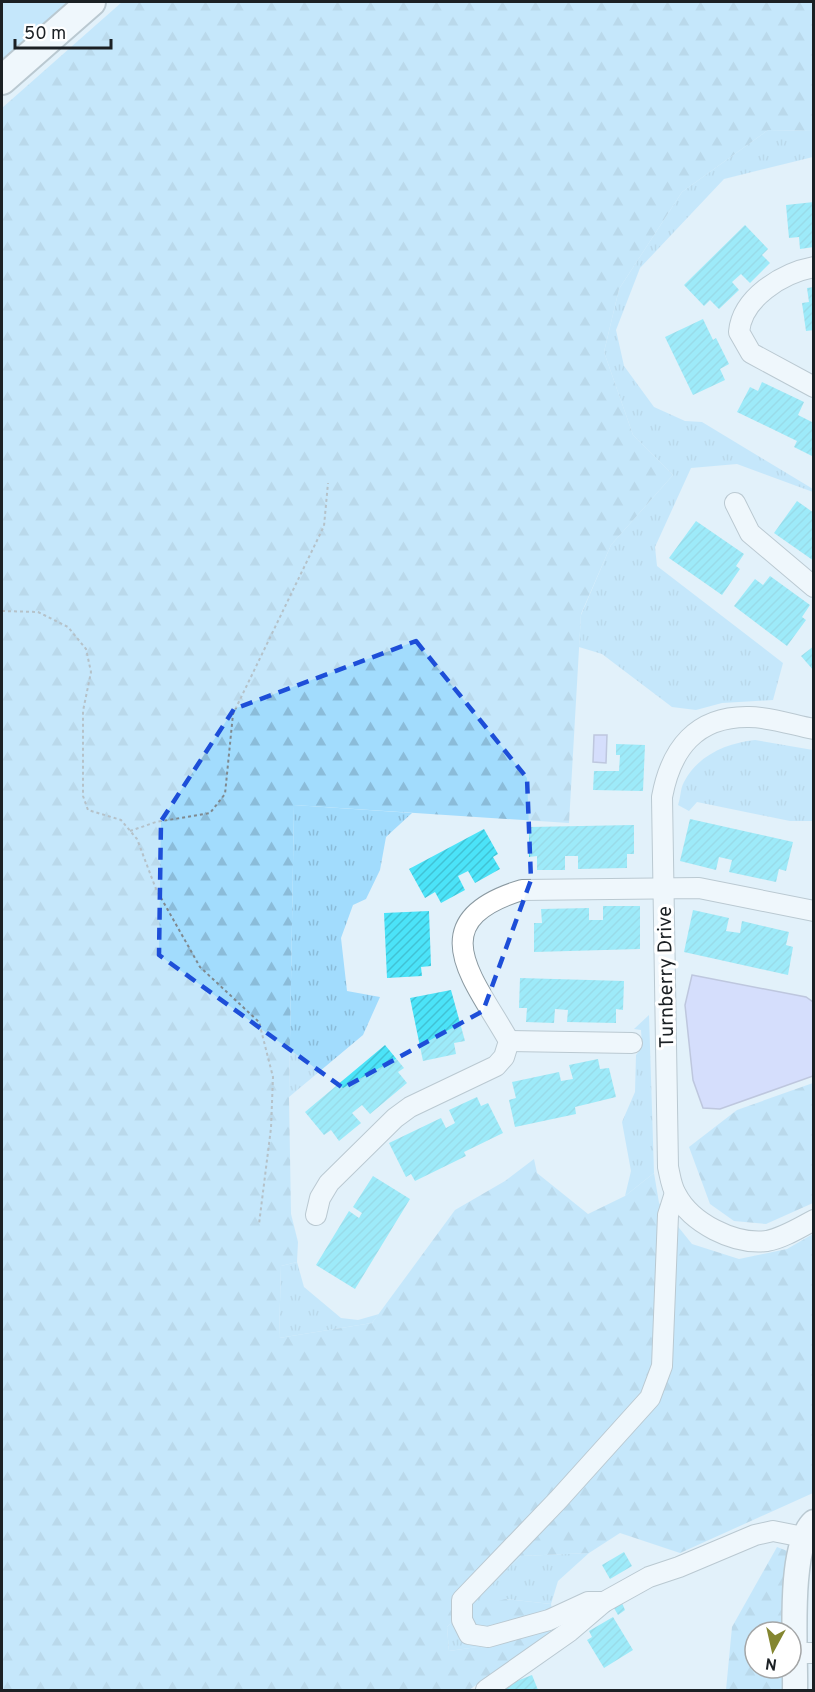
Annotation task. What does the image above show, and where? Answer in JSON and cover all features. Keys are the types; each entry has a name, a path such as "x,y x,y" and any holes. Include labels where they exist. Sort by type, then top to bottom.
{"highway":[{"path":"2,80 91,2"}],"main road":[{"path":"795,1690 805,1653 796,1566 808,1529"}],"street":[{"path":"813,267 791,273 774,284 744,310 739,332 751,353 813,387"},
{"path":"735,502 750,533 813,587"},
{"name":"Turnberry Drive","path":"813,729 750,717 722,719 697,730 677,750 666,775 662,797 668,1167 675,1193 698,1219 733,1238 766,1241 781,1237 813,1220"},
{"path":"316,1215 320,1198 329,1183 395,1118 410,1107 495,1066 504,1057 509,1041 464,962 460,944 466,925 478,910 498,897 522,890 663,887 713,891 813,911"},
{"path":"509,1041 632,1042"},
{"path":"604,1602 588,1602 549,1620 488,1637 469,1634 460,1610 462,1600 476,1583 558,1500 650,1398 662,1366 668,1215 675,1193"},
{"path":"486,1690 570,1631 604,1602 648,1577 679,1567 755,1534 808,1529"}],"path":[{"path":"130,831 156,822 210,813 225,794 233,714 324,526 328,483"},
{"path":"2,611 38,612 68,627 86,649 91,672 83,711 84,796 88,810 121,820 137,839 156,890 200,967 259,1022 273,1077 271,1128 259,1224"}],"highlighted area":[{"path":"416,641 527,778 531,880 483,1011 343,1088 159,955 161,821 234,709"}],"green space":[{"path":"2,2 76,2 2,67"},
{"path":"122,2 813,2 813,131 768,130 682,192 619,289 604,352 633,435 673,475 611,545 581,614 569,823 294,805 289,1097 291,1214 298,1242 297,1262 281,1266 279,1338 372,1323 455,1210 505,1181 534,1159 537,1173 588,1214 625,1196 654,1173 659,1203 692,1244 739,1259 787,1249 813,1234 813,1493 680,1553 620,1533 589,1553 521,1556 447,1627 449,1651 477,1647 491,1642 477,1628 480,1607 505,1599 551,1604 555,1630 469,1690 2,1690 2,108"},
{"path":"768,130 813,131 813,157 724,179 640,268 616,330 624,366 654,407 685,421 702,422 813,489 813,492 737,464 691,468 655,547 657,566 783,663 773,700 722,703 696,710 672,707 602,654 579,647 581,615 611,545 673,475 633,435 604,352 619,289 682,192"},
{"path":"755,740 813,750 813,821 790,821 697,802 689,811 678,805 683,785 697,764 724,747"},
{"path":"294,805 412,813 386,837 380,870 366,899 353,905 341,938 347,991 380,997 363,1035 289,1097"},
{"path":"649,1015 654,1173 625,1196 631,1171 622,1122 635,1092 636,1055 642,1047 641,1030 634,1029"},
{"path":"813,1083 813,1203 766,1224 734,1221 710,1204 689,1147 737,1110"},
{"path":"297,1262 304,1287 341,1318 358,1320 379,1314 372,1323 279,1338 281,1266"},
{"path":"777,1547 790,1552 786,1620 743,1620 743,1680 784,1680 784,1690 726,1690 732,1627"},
{"path":"589,1553 558,1581 551,1604 505,1599 491,1642 477,1647 449,1651 447,1627 521,1556"}],"shaded area":[{"path":"594,735 607,735 606,763 593,762"},
{"path":"692,975 806,997 813,1002 813,1076 720,1109 703,1108 693,1080 685,1005"}],"building":[{"path":"814,202 814,247 800,249 799,237 789,238 786,205"},
{"path":"745,225 768,249 762,255 770,263 750,283 741,274 732,282 739,290 719,309 710,300 704,306 684,285"},
{"path":"814,287 814,330 806,331 802,303 809,302 807,288"},
{"path":"703,319 713,340 716,338 729,364 720,369 725,380 693,395 665,337"},
{"path":"762,382 804,402 798,415 812,422 814,418 814,457 794,447 797,441 737,412 750,387 758,391"},
{"path":"797,501 814,513 814,561 774,533"},
{"path":"696,521 744,554 736,566 740,569 722,595 669,558"},
{"path":"770,576 810,605 802,617 806,620 787,646 734,606 755,579 763,585"},
{"path":"814,646 814,671 801,656"},
{"path":"616,744 645,745 643,791 593,790 594,771 619,771 620,755 616,755"},
{"path":"690,819 793,842 786,871 779,869 776,882 729,872 732,860 719,857 716,870 680,861"},
{"path":"634,825 634,854 627,854 627,868 578,869 578,856 565,856 565,870 537,870 537,856 529,857 529,827"},
{"path":"484,829 498,854 493,857 500,869 475,883 468,871 458,876 465,890 441,903 435,892 425,898 409,869"},
{"path":"603,906 640,906 640,949 534,952 534,923 542,923 541,909 589,908 589,920 603,920"},
{"path":"693,910 729,918 726,931 740,933 742,921 789,932 786,945 793,947 788,975 684,952"},
{"path":"429,911 431,966 421,967 422,976 387,978 384,913"},
{"path":"520,978 624,981 623,1010 616,1009 616,1023 567,1022 568,1010 555,1009 554,1023 526,1022 527,1008 519,1008"},
{"path":"451,990 465,1041 454,1043 456,1054 423,1061 410,998"},
{"path":"385,1045 404,1068 398,1072 407,1083 370,1114 362,1105 352,1113 361,1123 339,1141 331,1130 324,1135 305,1112"},
{"path":"598,1059 600,1069 609,1068 616,1097 575,1107 576,1114 515,1127 509,1100 516,1098 512,1082 559,1072 561,1081 573,1079 569,1065"},
{"path":"477,1097 481,1106 488,1103 503,1133 464,1152 466,1156 415,1181 411,1174 406,1177 389,1143 441,1118 446,1128 455,1123 449,1110"},
{"path":"373,1176 410,1199 355,1289 316,1265 349,1211 359,1218 362,1213 353,1207"},
{"path":"624,1552 632,1566 610,1579 602,1565"},
{"path":"622,1603 625,1610 618,1615 614,1608"},
{"path":"613,1617 633,1650 604,1668 587,1640 592,1637 589,1631"},
{"path":"532,1675 538,1690 506,1690 504,1686"}]}
